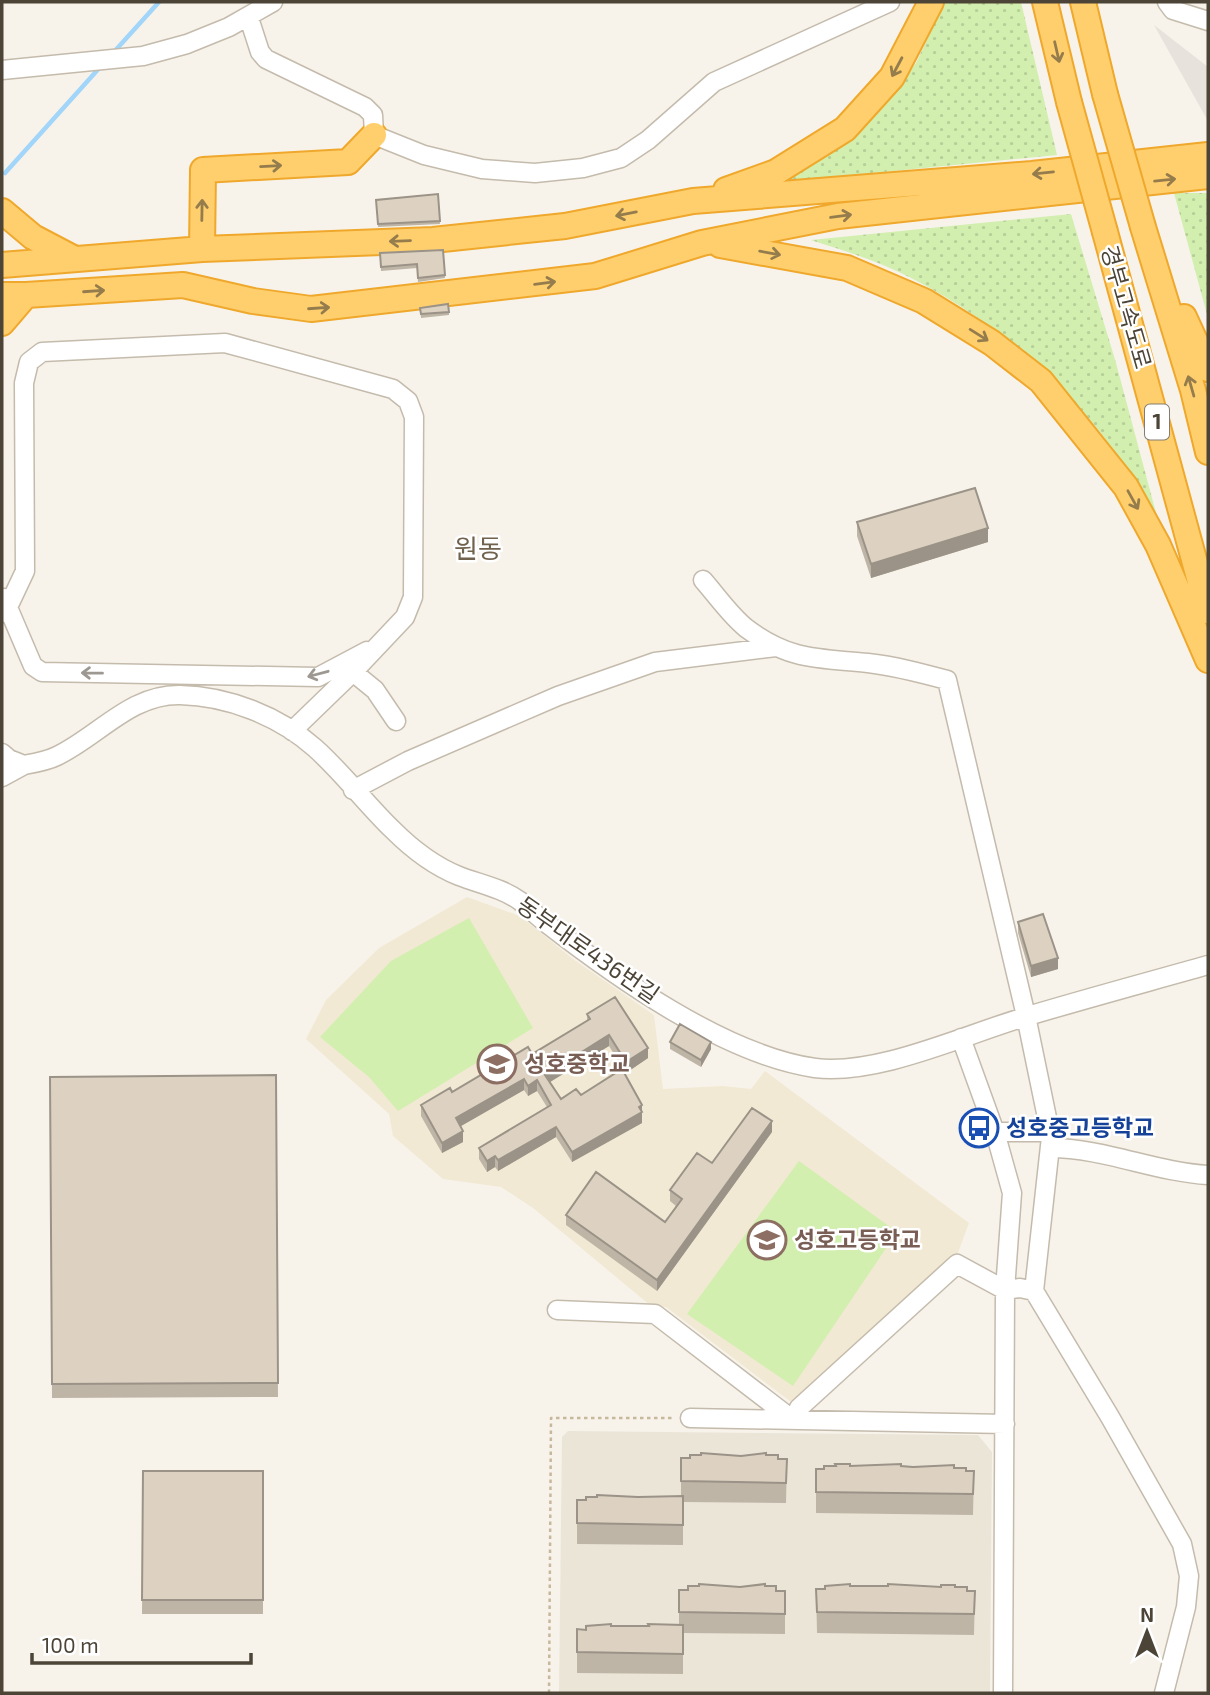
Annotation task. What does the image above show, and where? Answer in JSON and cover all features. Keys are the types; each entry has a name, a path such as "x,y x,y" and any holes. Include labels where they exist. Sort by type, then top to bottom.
{"highway":[{"name":"경부고속도로","path":"1045,2 1069,102 1208,611"},
{"name":"경부고속도로","path":"1083,2 1105,94 1193,390 1208,452"},
{"path":"693,201 776,172 845,129 892,77 930,4"},
{"path":"202,249 203,170 348,162 374,135"},
{"path":"2,265 202,249 433,240 565,226 693,201 1032,174 1208,155"},
{"path":"2,323 14,295 183,285 253,301 311,309 595,276 702,243 838,216 1208,176"},
{"path":"2,211 33,237 73,258"},
{"path":"1143,227 1208,369"},
{"path":"702,243 847,268 925,301 992,343 1041,381 1126,487 1158,545 1208,660"}],"street":[{"path":"2,70 143,56 187,44 249,18 273,2"},
{"path":"249,18 260,52 266,59 365,107 373,115 374,135 424,155 482,169 535,173 583,168 621,158 648,140 714,82 890,2"},
{"path":"1167,2 1173,10 1208,21"},
{"path":"292,731 353,672 405,617 413,597 414,417 408,401 393,389 225,343 42,352 29,362 24,383 25,571 4,604 33,666 42,672 318,677 379,644"},
{"path":"703,580 745,627 776,647 825,661 904,668 947,680 1026,1016 1050,1140 1034,1291 1182,1544 1189,1576 1187,1597 1164,1693"},
{"path":"353,790 408,761 558,696 655,662 776,647"},
{"path":"353,672 375,690 396,721"},
{"name":"동부대로436번길","path":"2,777 24,765 55,757 146,699 166,695 206,697 224,701 270,718 292,731 330,762 353,790 401,838 439,866 507,893 675,1011 746,1048 793,1063 839,1069 883,1063 1026,1016 1208,965"},
{"path":"2,753 24,765"},
{"path":"961,1038 995,1132 1012,1193 1005,1290 1003,1693"},
{"path":"995,1132 1050,1140 1071,1148 1186,1174 1208,1175"},
{"path":"793,1420 799,1408 957,1264 1005,1290 1020,1288 1034,1291"},
{"path":"557,1310 655,1314 793,1420"},
{"path":"691,1418 1005,1424"}],"path":[{"path":"549,1693 551,1418 691,1418"}],"shaded area":[{"path":"1154,25 1208,67 1208,121"},
{"path":"467,897 520,916 573,959 654,1015 663,1089 723,1086 751,1089 765,1071 969,1223 956,1258 795,1405 666,1307 651,1306 533,1208 501,1187 443,1179 393,1136 389,1114 306,1039 326,1000 379,948"},
{"path":"568,1431 978,1435 992,1452 990,1693 559,1693 562,1437"}],"green space":[{"path":"945,2 1021,2 1057,155 789,180 864,127 916,63"},
{"path":"1174,193 1208,193 1208,318"},
{"path":"1071,214 1116,363 1159,524 1129,471 1102,435 1052,379 1024,354 965,309 934,290 879,263 811,240"},
{"path":"469,918 533,1028 398,1111 369,1077 320,1037 391,961"},
{"path":"799,1161 897,1232 793,1386 687,1314"}],"building":[{"path":"438,194 440,221 378,224 376,200"},
{"path":"443,250 445,275 418,278 417,264 381,267 380,253"},
{"path":"448,304 449,312 421,314 420,308"},
{"path":"975,488 988,528 871,564 857,522"},
{"path":"1043,914 1058,958 1031,966 1018,922"},
{"path":"615,997 648,1048 626,1062 609,1035 545,1075 561,1099 576,1089 581,1095 622,1069 642,1105 639,1107 642,1112 572,1152 556,1127 498,1160 495,1156 487,1161 479,1148 551,1105 537,1080 528,1086 524,1079 456,1118 463,1131 442,1143 421,1105 450,1088 452,1092 528,1047 532,1054 590,1019 587,1014"},
{"path":"680,1024 711,1042 701,1060 670,1042"},
{"path":"276,1075 278,1383 52,1384 50,1077"},
{"path":"752,1108 772,1121 657,1280 566,1215 596,1172 665,1222 682,1199 670,1190 697,1153 712,1163"},
{"path":"690,1455 778,1455 778,1459 787,1459 786,1483 681,1481 681,1458 690,1458"},
{"path":"835,1464 901,1464 913,1467 954,1465 954,1468 974,1471 973,1494 816,1492 816,1469 836,1466"},
{"path":"143,1471 263,1471 263,1600 142,1600"},
{"path":"683,1496 683,1525 577,1523 577,1500 586,1500 586,1497"},
{"path":"850,1584 967,1587 967,1591 975,1591 974,1614 817,1612 816,1589"},
{"path":"688,1586 776,1586 776,1591 785,1591 785,1614 679,1612 679,1590 688,1590"},
{"path":"683,1625 683,1654 577,1652 577,1629 586,1630 586,1626"}],"waterway":[{"path":"113,53 159,2"},
{"path":"5,173 102,65"}],"place":[{"name":"성호중학교","path":"497,1064"},
{"name":"성호중고등학교","path":"979,1128"},
{"name":"성호고등학교","path":"767,1240"}],"district":[{"name":"원동","path":"478,549"}]}
